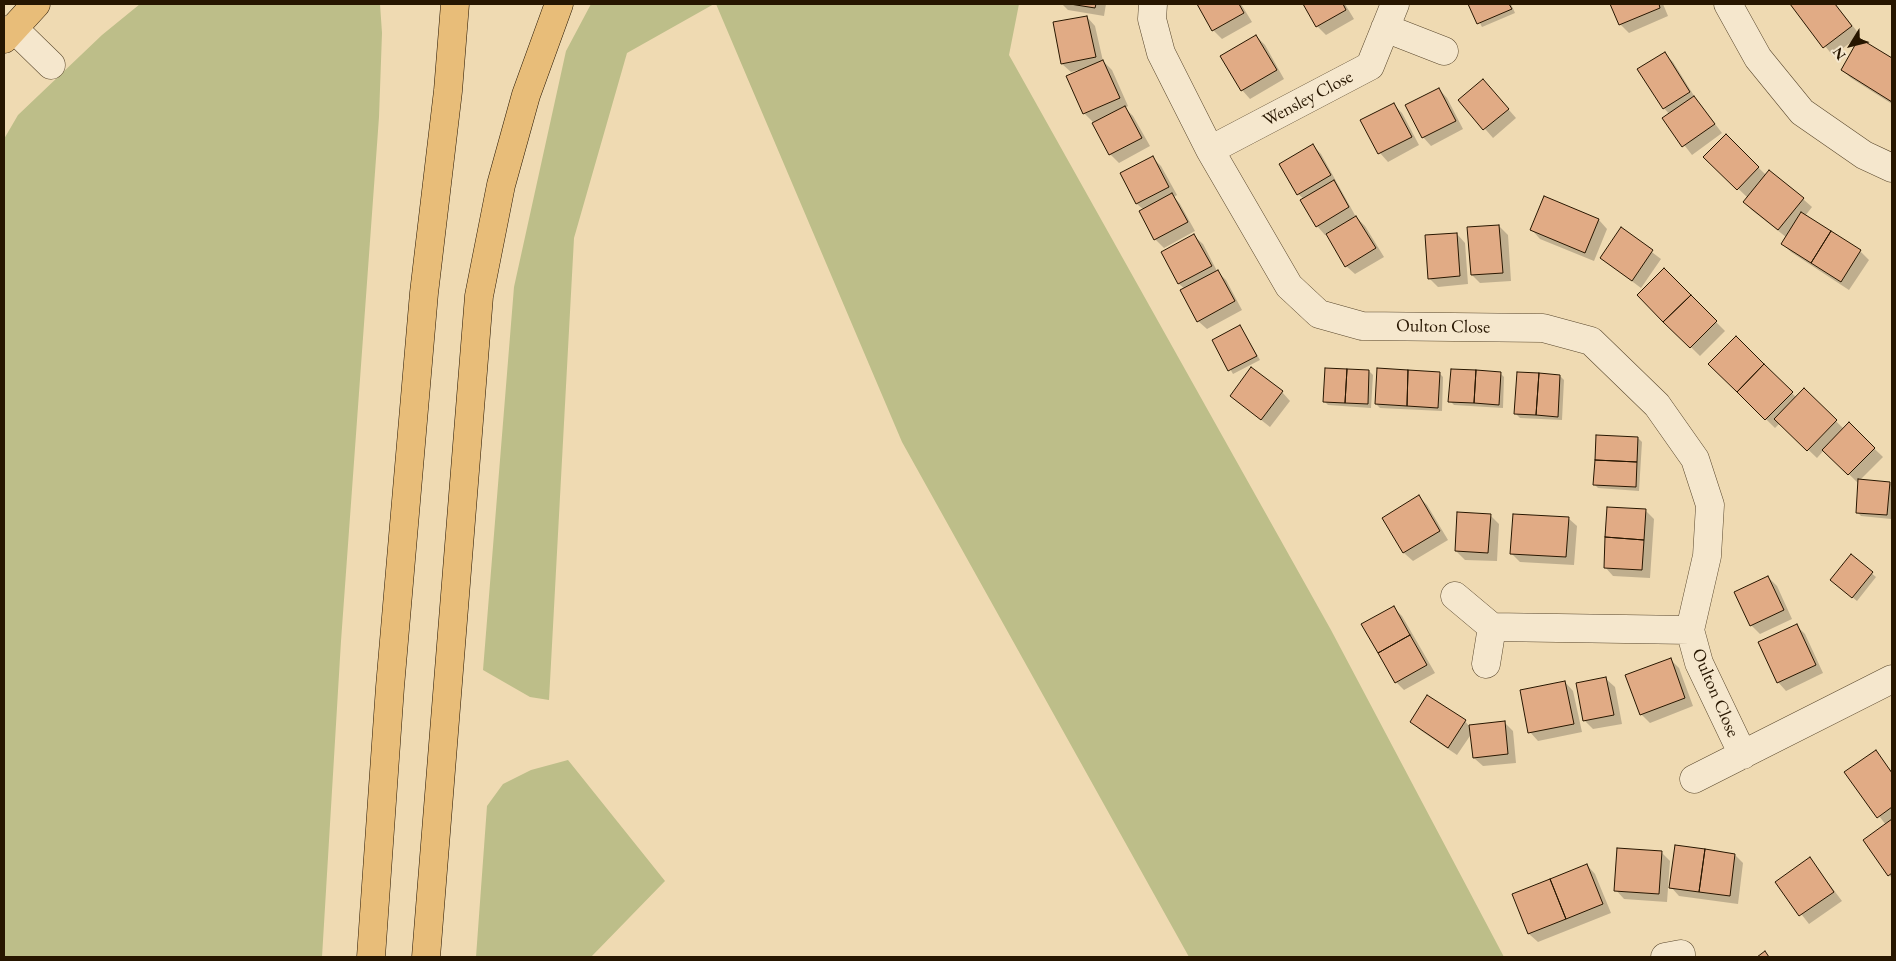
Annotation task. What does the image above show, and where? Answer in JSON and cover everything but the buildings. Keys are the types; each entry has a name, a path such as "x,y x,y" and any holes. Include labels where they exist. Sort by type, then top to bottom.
{"main road":[{"path":"8,34 36,4"},
{"path":"371,957 390,687 420,342 448,91 455,4"},
{"path":"426,957 479,296 501,185 526,95 559,4"}],"street":[{"name":"Oulton Close","path":"1153,4 1152,19 1161,53 1210,150 1289,286 1319,314 1362,326 1542,328 1591,341 1657,405 1695,459 1710,505 1707,556 1690,630 1699,663 1743,755"},
{"path":"1728,4 1758,58 1802,112 1864,155 1892,168"},
{"name":"Wensley Close","path":"1210,150 1370,66 1390,16 1444,51"},
{"path":"8,34 51,65"},
{"path":"1455,596 1492,627 1486,664"},
{"name":"Oulton Close","path":"1492,627 1690,630"},
{"path":"1694,779 1892,679"}],"green space":[{"path":"140,4 380,4 382,33 379,117 341,641 322,957 4,957 4,139 18,115 102,35"},
{"path":"591,4 714,4 627,53 574,238 549,700 530,697 483,670 514,287 566,51"},
{"path":"716,4 1019,4 1009,55 1331,630 1504,957 1189,957 902,442"},
{"path":"568,760 665,881 591,957 476,957 487,806 503,784 531,770"}]}
